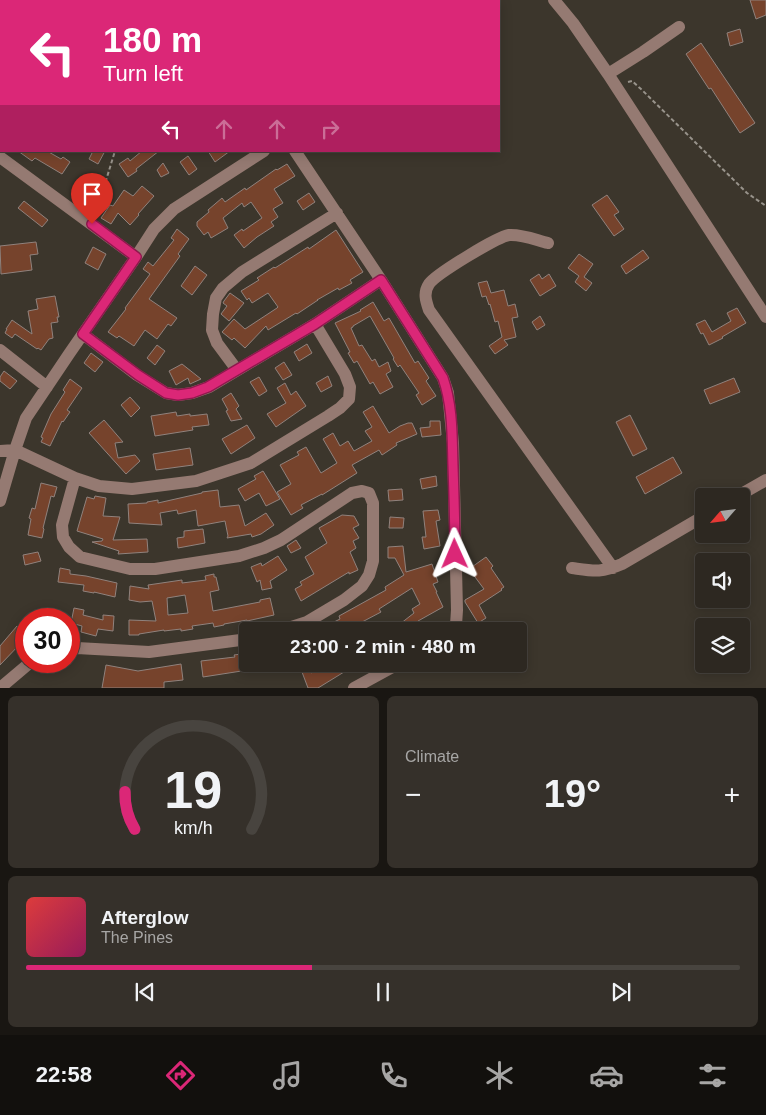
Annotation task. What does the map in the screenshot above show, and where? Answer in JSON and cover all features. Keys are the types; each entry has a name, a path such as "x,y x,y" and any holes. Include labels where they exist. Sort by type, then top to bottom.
{"street":[{"path":"554,0 611,78 766,316"},
{"path":"611,78 679,26"},
{"path":"0,501 26,418 154,229 174,209 262,152"},
{"path":"296,152 381,280 443,378 448,393 453,443 456,622"},
{"path":"0,157 136,257"},
{"path":"237,370 217,343 212,330 212,314 216,298 223,288 242,272 337,213"},
{"path":"548,243 524,236 509,235 501,238 439,274 426,290 425,299 429,310 613,568"},
{"path":"83,334 138,375 166,393 178,395 192,393 208,387 315,324 381,280"},
{"path":"0,451 15,450 75,478 99,486 132,489 196,481 251,463 328,416 349,399 350,387 345,374 315,324"},
{"path":"0,350 47,387"},
{"path":"75,478 62,524 63,537 68,547 80,557 130,569 155,569 239,556 281,540 352,493 362,491 368,493 373,503 373,561 369,574 362,586 344,600 307,622"},
{"path":"750,489 766,480"},
{"path":"572,568 596,572 613,568 695,521"},
{"path":"80,648 149,652 239,640"},
{"path":"354,688 383,672"},
{"path":"0,688 18,673"}],"path":[{"path":"611,78 632,82 747,193 766,206"},
{"path":"92,224 115,152"}],"building":[{"path":"750,0 766,0 766,15 756,19"},
{"path":"740,29 743,42 730,46 727,33"},
{"path":"701,43 755,123 740,133 686,54"},
{"path":"19,152 49,152 61,159 63,157 70,162 62,174 35,158 32,161"},
{"path":"92,152 104,152 98,164 89,159"},
{"path":"141,152 158,152 128,177 119,164 128,158 130,161"},
{"path":"209,152 229,152 215,162"},
{"path":"188,156 197,169 189,175 180,162"},
{"path":"163,163 169,173 161,177 157,170"},
{"path":"287,164 295,176 274,189 283,203 273,209 278,217 271,222 274,226 244,248 234,235 262,218 251,202 244,207 242,203 223,218 228,228 211,238 208,232 204,235 197,226 197,222 222,198 225,202"},
{"path":"98,179 87,199 77,193"},
{"path":"142,186 154,196 130,225 118,213 111,224 101,218 110,205 113,206 124,190 133,196"},
{"path":"309,193 315,202 303,210 297,201"},
{"path":"607,195 619,212 614,215 624,229 614,236 592,205"},
{"path":"24,201 48,220 42,227 18,208"},
{"path":"177,229 189,239 178,254 180,256 149,299 177,318 171,326 168,324 157,339 145,330 134,346 119,336 117,338 108,332 150,274 143,269 148,262 153,266 174,240 171,238"},
{"path":"336,230 363,272 350,280 352,283 339,290 338,288 268,330 266,326 245,348 234,338 232,340 222,332 234,319 245,329 277,308 268,293 252,303 249,298 247,300 241,291 259,280 257,278 274,267 308,247 309,249"},
{"path":"36,242 38,254 30,255 32,270 1,274 0,246"},
{"path":"93,247 106,254 98,270 85,263"},
{"path":"643,250 649,258 626,274 621,266"},
{"path":"579,254 593,264 584,277 592,283 586,291 575,282 579,276 568,268"},
{"path":"195,266 207,275 192,295 181,286"},
{"path":"539,274 542,279 549,274 556,286 540,296 530,280"},
{"path":"487,281 491,293 504,290 508,306 515,304 518,317 512,318 516,337 504,340 508,345 495,354 489,346 502,337 498,321 495,322 490,304 486,296 482,297 478,283"},
{"path":"230,293 244,303 229,321 221,314 227,306 223,303"},
{"path":"55,296 59,317 57,317 58,322 51,323 53,338 49,339 41,350 15,334 12,338 5,333 12,320 32,334 28,311 38,309 36,299"},
{"path":"373,302 384,321 389,318 415,363 418,361 429,378 426,381 436,396 422,405 416,395 419,393 400,365 398,367 370,316 351,328 359,346 362,345 372,361 375,359 379,367 388,362 391,371 386,374 393,387 380,394 373,382 370,384 357,361 354,363 348,353 350,352 335,323 361,311"},
{"path":"737,308 746,323 709,345 696,324 705,320 712,332 731,321 727,313"},
{"path":"540,316 545,325 537,330 532,322"},
{"path":"307,344 312,353 299,361 294,352"},
{"path":"157,345 165,351 155,365 147,358"},
{"path":"91,353 103,362 95,372 84,363"},
{"path":"284,362 292,375 283,380 275,368"},
{"path":"182,364 201,379 190,384 188,378 176,385 169,371"},
{"path":"4,371 17,381 10,389 0,381"},
{"path":"328,376 332,386 321,392 316,383"},
{"path":"259,377 267,391 259,396 250,382"},
{"path":"734,378 740,392 710,404 704,390"},
{"path":"70,379 82,388 67,410 70,412 62,421 50,446 41,442 43,438 41,437"},
{"path":"285,383 291,395 296,391 306,406 276,427 267,414 286,403 277,388"},
{"path":"231,393 239,406 236,409 242,419 231,421 226,411 228,410 222,399"},
{"path":"130,397 140,408 131,417 121,405"},
{"path":"373,406 389,433 400,426 412,423 417,434 396,443 397,445 382,455 379,450 352,465 357,473 322,495 301,505 303,508 291,515 277,492 291,484 280,465 299,455 297,452 306,447 321,473 337,463 323,439 333,433 340,446 348,441 354,451 372,441 365,431 372,427 363,412"},
{"path":"176,412 177,416 207,414 209,425 192,427 193,430 155,436 151,416"},
{"path":"630,415 647,449 633,456 616,422"},
{"path":"104,420 123,442 115,443 118,458 135,455 140,461 126,474 89,433"},
{"path":"430,421 440,421 441,435 422,437 420,428 430,427"},
{"path":"247,425 255,438 231,454 222,439"},
{"path":"190,448 193,465 156,470 153,454"},
{"path":"673,457 682,473 645,494 636,477"},
{"path":"263,471 280,499 266,506 259,493 245,501 238,489 256,479 254,476"},
{"path":"436,476 437,486 422,489 420,479"},
{"path":"41,483 57,487 54,497 51,496 42,538 28,535 31,519 29,518 32,508 35,509"},
{"path":"402,489 403,500 389,501 388,490"},
{"path":"218,490 220,507 239,505 245,526 266,513 274,525 261,534 252,537 251,534 227,538 225,521 198,526 196,510 178,514 177,510 160,513 162,525 129,523 128,504 147,503 158,500 158,503"},
{"path":"95,496 106,498 103,516 120,517 113,540 147,539 148,552 118,554 119,551 92,542 102,541 103,539 77,531 87,497 94,499"},
{"path":"438,510 440,520 436,521 440,546 424,549 422,537 426,537 423,511"},
{"path":"342,515 354,516 359,525 353,528 359,538 353,541 356,548 350,552 358,570 349,574 349,572 301,601 295,589 302,585 300,582 314,574 305,557 327,543 319,528"},
{"path":"390,517 404,518 403,528 389,528"},
{"path":"203,529 205,543 178,548 177,538 184,537 184,531"},
{"path":"296,540 301,548 291,553 287,546"},
{"path":"403,546 406,572 432,564 438,582 433,584 443,607 419,622 402,622 414,613 412,609 420,604 412,588 379,609 381,612 362,622 334,622 340,619 339,616 386,590 385,587 404,575 395,558 388,558 388,547"},
{"path":"38,552 41,561 25,565 23,555"},
{"path":"278,556 287,570 270,581 272,588 262,590 260,580 257,582 251,567 261,563 262,566"},
{"path":"486,557 504,587 479,605 486,618 480,622 477,622 465,600 484,589 469,569"},
{"path":"60,568 70,570 70,574 117,583 115,597 83,591 84,585 58,582"},
{"path":"214,574 219,590 210,592 213,611 260,602 260,600 270,598 274,615 214,627 213,623 192,626 193,629 181,631 181,629 164,630 129,635 129,620 156,621 152,601 140,602 129,600 130,586 149,589 148,585 182,580 182,583 206,580 205,576","holes":["185,595 188,613 168,615 167,598"]},
{"path":"80,609 84,610 83,615 103,620 103,615 114,616 113,631 98,629 96,636 81,632 82,626 80,625"},
{"path":"15,628 15,649 0,665 0,646"},
{"path":"239,654 239,671 203,677 201,661 235,657 234,655"},
{"path":"181,664 183,680 164,682 164,688 102,688 106,665 138,671"},
{"path":"302,672 344,672 318,688 308,688"}],"route":[{"path":"92,224 136,257 83,334 138,375 166,393 178,395 192,393 208,387 315,324 381,280 443,378 448,393 453,443 455,554"}]}
